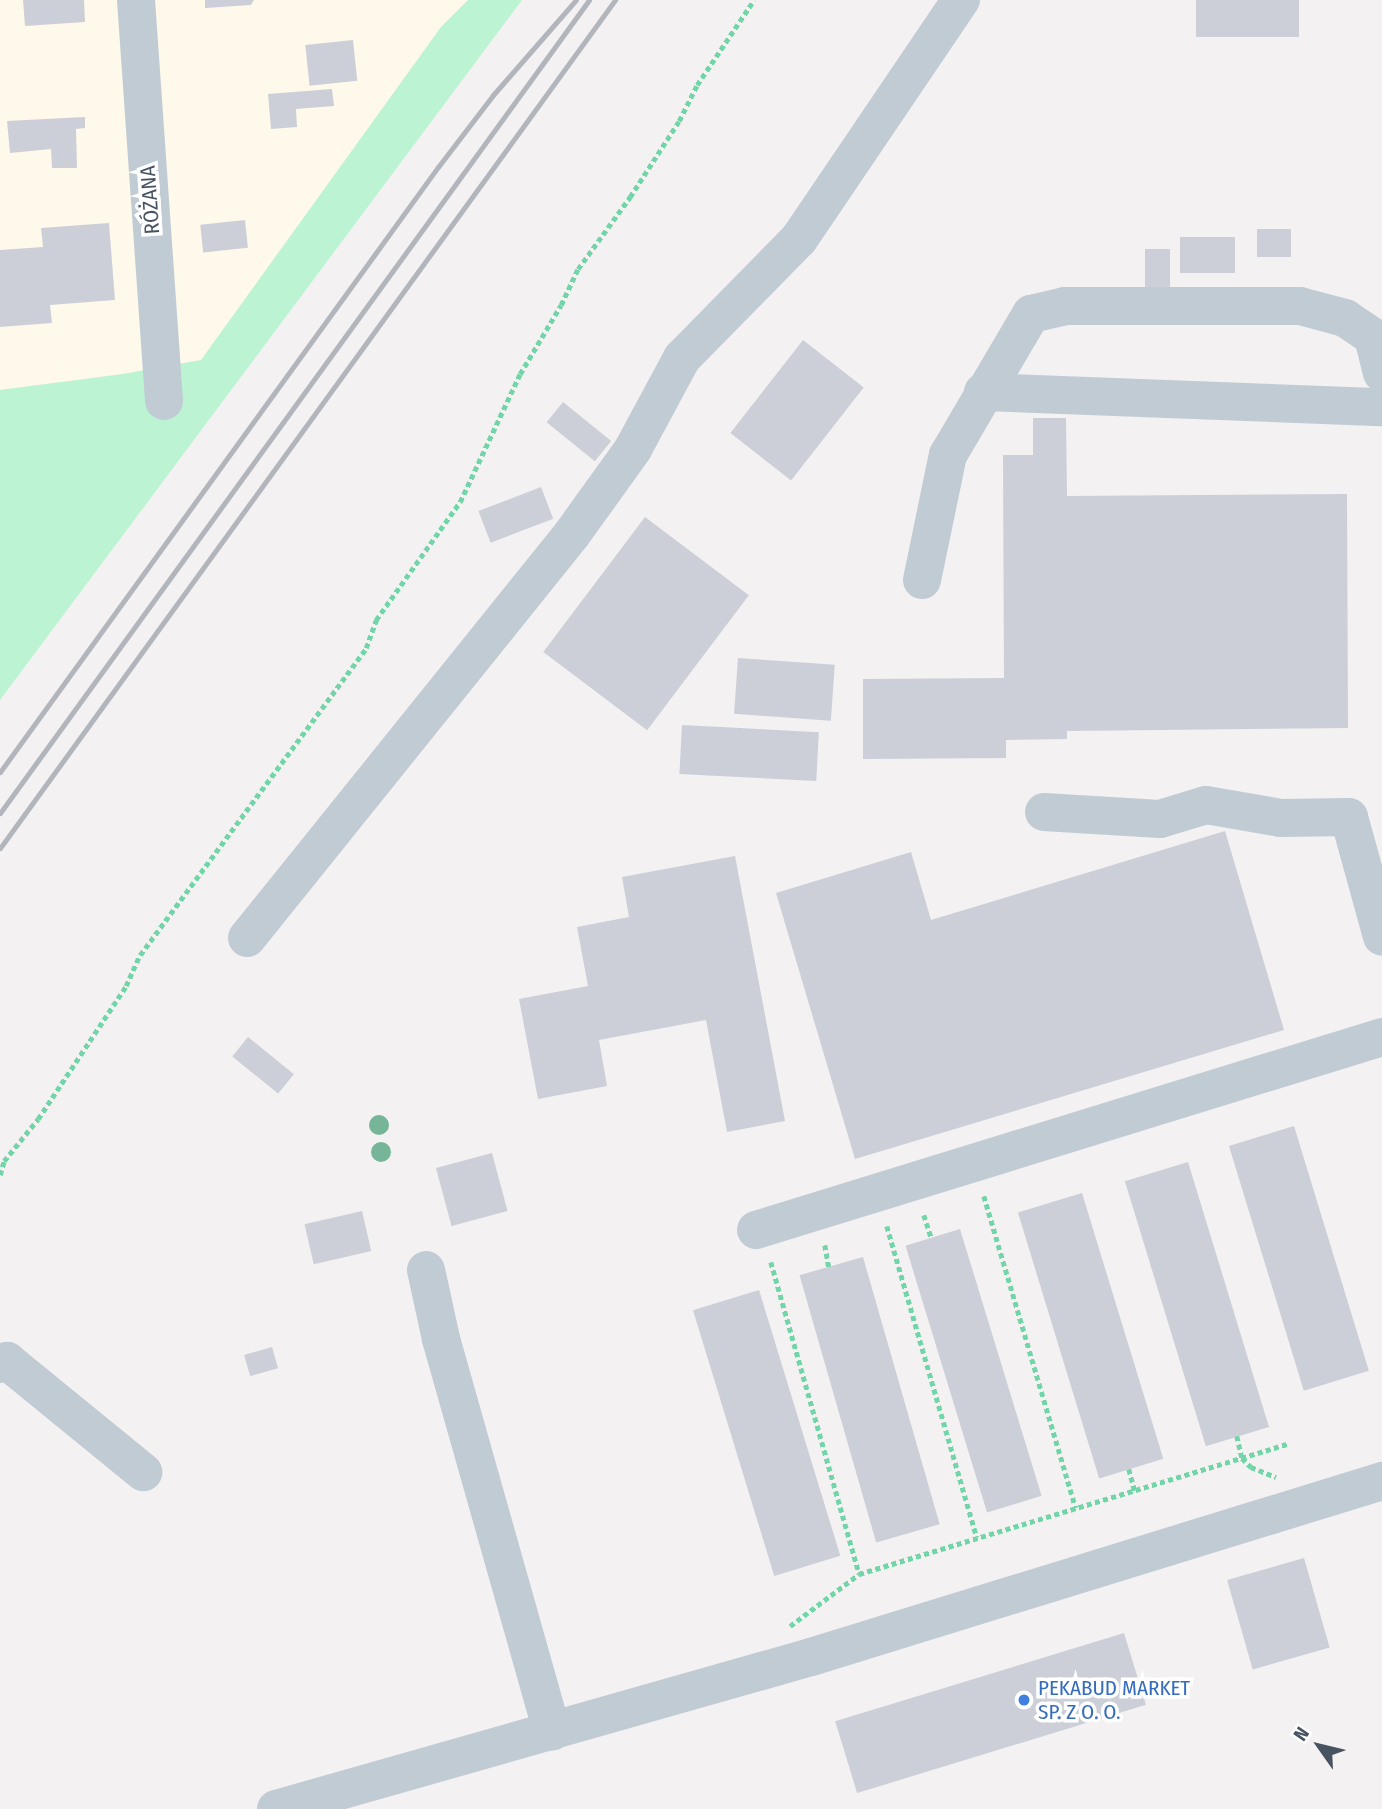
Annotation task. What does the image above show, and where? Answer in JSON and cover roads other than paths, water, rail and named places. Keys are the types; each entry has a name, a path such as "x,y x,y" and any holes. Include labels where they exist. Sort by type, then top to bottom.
{"street":[{"name":"RÓŻANA","path":"136,0 164,401"},
{"path":"247,939 572,534 633,449 682,358 799,239 961,0"},
{"path":"922,580 948,455 1031,314 1065,306 1300,306 1345,318 1373,337 1382,373"},
{"path":"984,392 1382,407"},
{"path":"1044,812 1160,820 1206,805 1281,818 1349,817 1382,937"},
{"path":"756,1230 1382,1037"},
{"path":"426,1270 441,1339 552,1732"},
{"path":"0,1364 7,1361 143,1472"},
{"path":"276,1809 772,1668 1382,1482"}],"railway":[{"path":"0,772 438,167 493,95 576,0"},
{"path":"0,813 589,0"},
{"path":"0,848 615,0"}],"place":[{"name":"PEKABUD MARKET SP. Z O. O.","path":"1024,1700"}]}
